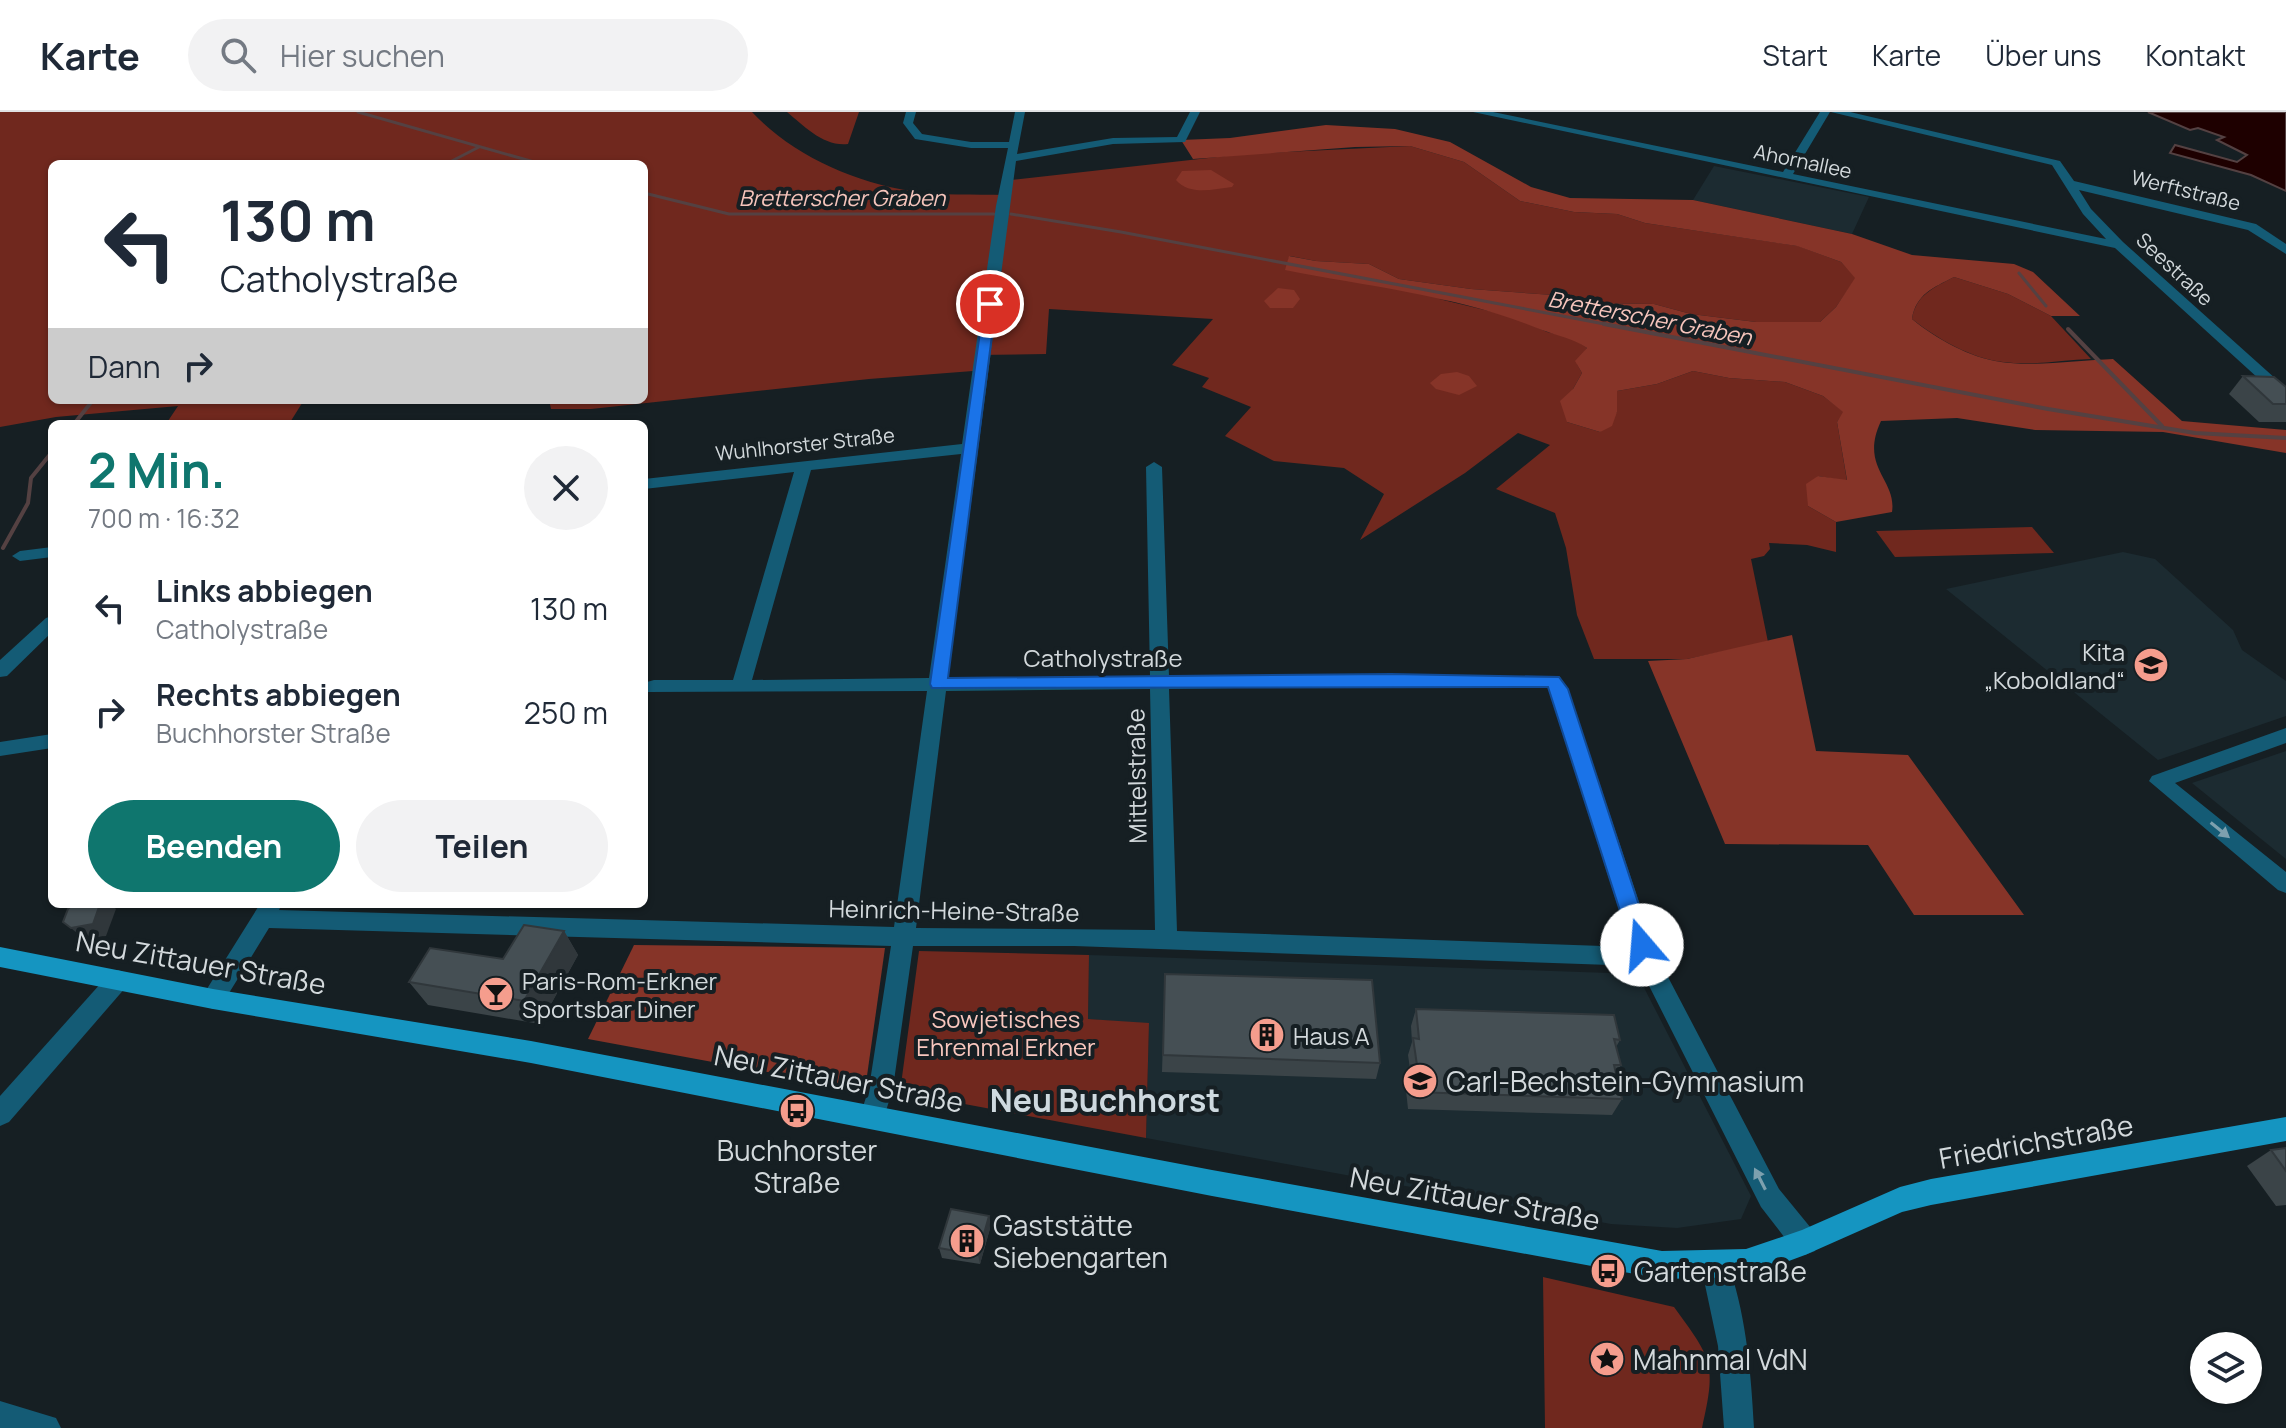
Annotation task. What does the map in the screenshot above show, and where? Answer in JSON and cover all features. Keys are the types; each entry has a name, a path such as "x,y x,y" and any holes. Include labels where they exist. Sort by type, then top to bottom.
{"main road":[{"name":"Neu Zittauer Straße","path":"0,957 213,999 531,1052 1196,1181 1642,1262 1715,1266 1746,1263 1805,1242"},
{"name":"Friedrichstraße","path":"1805,1242 1900,1200 1931,1192 2286,1129"}],"street":[{"path":"911,112 908,123 919,137 971,145 1013,145"},
{"path":"873,1116 881,1088 1002,214 1020,112"},
{"path":"1010,159 1113,141 1181,140 1195,112"},
{"name":"Ahornallee","path":"1478,112 2119,245"},
{"path":"1786,176 1825,112"},
{"name":"Seestraße","path":"1836,112 2050,160 2060,167 2087,211 2119,245 2283,391"},
{"name":"Werftstraße","path":"2070,184 2252,227 2286,250"},
{"name":"Wuhlhorster Straße","path":"648,484 971,448"},
{"path":"741,686 804,466"},
{"name":"Mittelstraße","path":"1154,467 1166,941"},
{"path":"20,556 48,552"},
{"path":"0,671 48,626"},
{"name":"Catholystraße","path":"654,687 1553,682 1559,689 1646,957"},
{"path":"2286,735 2159,781 2286,884"},
{"path":"0,749 48,742"},
{"path":"213,999 266,911"},
{"name":"Heinrich-Heine-Straße","path":"266,911 903,937 1074,937 1646,957"},
{"path":"1646,957 1770,1198 1805,1242"},
{"path":"0,1114 118,980"},
{"path":"1715,1266 1731,1339 1739,1428"},
{"path":"0,1416 46,1428"}],"shaded area":[{"path":"2148,112 2286,112 2286,191 2251,175 2170,153 2175,145 2237,162 2247,155 2217,140 2224,137 2198,128 2190,130"},
{"path":"1326,125 1395,129 1450,142 1531,187 1570,198 1693,200 1852,234 1912,255 2014,264 2033,272 2080,316 2051,316 2008,294 1954,277 1917,303 1912,319 1954,346 1990,360 2027,364 2113,359 2182,421 2286,430 2286,453 2163,432 2035,430 1957,418 1881,421 1874,450 1889,490 1892,512 1836,522 1808,506 1806,484 1818,476 1847,480 1837,422 1843,412 1823,396 1785,382 1729,378 1693,371 1657,384 1617,391 1617,412 1612,426 1600,432 1567,422 1560,401 1573,389 1582,373 1575,361 1587,348 1570,339 1511,318 1448,301 1285,270 1289,256 1369,264 1399,279 1471,289 1553,295 1592,303 1654,304 1691,314 1756,322 1820,322 1836,307 1855,278 1841,262 1797,246 1645,223 1617,214 1574,212 1520,201 1464,162 1410,146 1193,159 1181,140 1230,138"},
{"path":"1714,166 1869,197 1852,234 1693,200"},
{"path":"1211,170 1234,184 1232,187 1195,190 1176,180 1182,171"},
{"path":"1278,288 1294,290 1300,299 1293,308 1270,308 1264,301"},
{"path":"1457,372 1469,376 1477,386 1459,395 1436,389 1430,383 1441,374"},
{"name":"Kita „Koboldland“","path":"2123,552 2155,559 2233,630 2242,650 2286,681 2286,716 2158,760 1946,589"},
{"path":"1792,635 1816,751 1908,755 2024,915 1914,915 1868,845 1725,844 1648,661 1687,659"},
{"path":"2286,751 2286,859 2192,783"},
{"path":"634,945 885,948 865,1090 588,1039"},
{"name":"Carl-Bechstein-Gymnasium","path":"1089,955 1637,974 1751,1196 1741,1219 1677,1228 1611,1224 1146,1138 1149,1024 1088,1019"}],"green space":[{"path":"0,112 752,112 786,141 825,164 867,181 934,194 1005,195 1011,180 1244,154 1410,146 1464,162 1520,201 1574,212 1617,214 1645,223 1798,246 1841,262 1856,278 1836,307 1820,322 1756,322 1691,314 1654,304 1592,303 1553,295 1471,289 1399,279 1369,264 1290,256 1288,260 2286,443 1439,299 1514,317 1547,332 1573,338 1587,348 1577,364 1582,373 1573,389 1567,422 1600,432 1617,412 1617,391 1657,384 1693,371 1729,378 1785,382 1823,396 1844,412 1837,422 1847,481 1818,476 1808,506 1836,522 1836,552 1807,545 1769,543 1770,549 1764,556 1751,559 1768,642 1687,659 1594,659 1577,615 1566,548 1555,513 1496,489 1550,445 1518,433 1465,473 1360,540 1384,494 1344,468 1274,461 1225,436 1251,407 1202,387 1209,378 1172,365 1213,319 1049,309 1046,354 976,355 973,371 648,403 648,160 48,160 48,404 302,404 292,420 169,420 178,406 56,417 0,427"},
{"path":"787,112 859,112 848,144 839,144 815,134"},
{"path":"1954,277 2008,294 2051,316 2091,359 2003,362 1979,357 1943,340 1912,319 1922,298"},
{"path":"550,404 637,404 591,409 551,409"},
{"path":"2032,527 2054,553 1895,557 1876,531"},
{"name":"Sowjetisches Ehrenmal Erkner","path":"919,951 1089,955 1088,1019 1149,1023 1146,1138 900,1092"},
{"path":"1543,1277 1674,1307 1697,1339 1708,1363 1709,1389 1702,1428 1545,1428"}],"building":[{"path":"2243,376 2274,377 2286,387 2286,404 2273,404"},
{"path":"99,908 93,924 71,928 63,922 68,909"},
{"path":"524,925 564,931 524,1001 409,982 430,948 503,959"},
{"name":"Haus A","path":"1165,974 1372,980 1380,1063 1163,1055"},
{"path":"1416,1009 1614,1015 1620,1040 1614,1039 1621,1065 1614,1065 1622,1099 1414,1092 1411,1065 1417,1065 1413,1038 1419,1039"},
{"path":"2286,1148 2286,1171 2271,1150"},
{"name":"Gaststätte Siebengarten","path":"951,1209 989,1216 978,1255 939,1248"}],"waterway":[{"name":"Bretterscher Graben","path":"358,112 527,160"},
{"path":"454,160 479,147"},
{"name":"Bretterscher Graben","path":"648,194 729,214 994,214"},
{"name":"Bretterscher Graben","path":"1011,214 1615,326"},
{"path":"2019,273 2046,306"},
{"name":"Bretterscher Graben","path":"1604,324 2048,409 2195,433 2286,438"},
{"path":"2068,329 2162,426"},
{"path":"77,420 90,404"},
{"path":"3,548 28,503 31,478 48,457"}],"place":[{"name":"Kita „Koboldland“","path":"2151,665"},
{"name":"Paris-Rom-Erkner Sportsbar Diner","path":"496,994"},
{"name":"Haus A","path":"1267,1035"},
{"name":"Carl-Bechstein-Gymnasium","path":"1420,1081"},
{"name":"Buchhorster Straße","path":"797,1111"},
{"name":"Gaststätte Siebengarten","path":"967,1241"},
{"name":"Gartenstraße","path":"1608,1271"},
{"name":"Mahnmal VdN","path":"1607,1359"}],"district":[{"name":"Neu Buchhorst","path":"1105,1100"}],"route":[{"path":"990,304 938,684 1391,680 1553,682 1559,689 1642,945"}]}
